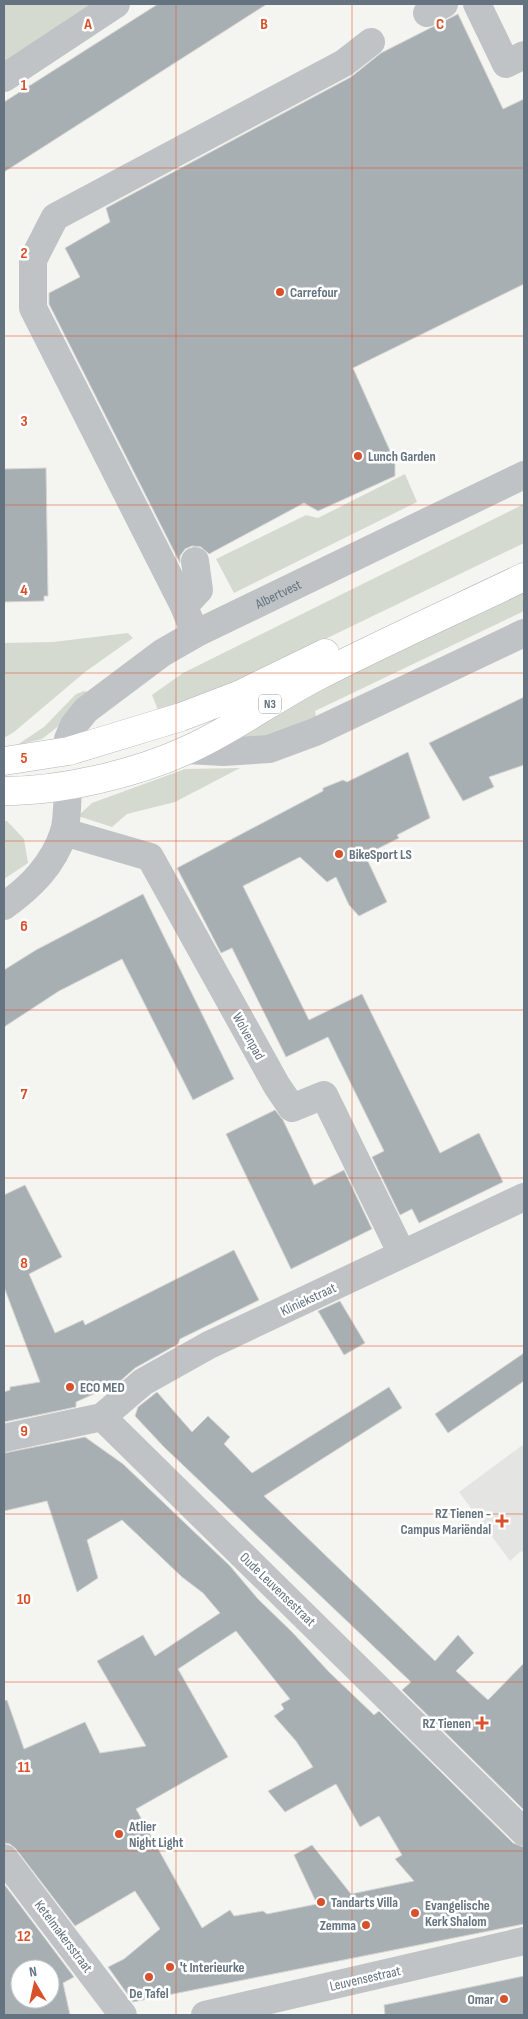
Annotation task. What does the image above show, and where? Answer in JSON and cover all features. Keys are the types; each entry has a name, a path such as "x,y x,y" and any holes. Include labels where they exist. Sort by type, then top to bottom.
{"main road":[{"name":"N3","path":"4,761 69,751 181,717 241,694 524,557"},
{"name":"N3","path":"4,791 27,791 68,785 122,773 187,750 229,728 314,678 524,577"}],"street":[{"path":"4,78 116,4"},
{"path":"477,4 506,64 524,55"},
{"path":"195,634 184,606 33,308 33,260 55,216 344,63 371,42"},
{"name":"Albertvest","path":"69,751 68,739 74,725 86,710 162,654 195,634 524,475"},
{"path":"184,606 199,590 195,561"},
{"path":"187,750 223,752 269,749 315,732 524,633"},
{"path":"4,906 26,890 41,875 50,860 64,832 68,785"},
{"name":"Wolvenpad","path":"64,832 150,857 277,1086 292,1108 324,1095 402,1254"},
{"name":"Kliniekstraat","path":"102,1417 143,1382 209,1345 524,1197"},
{"path":"4,1438 102,1417"},
{"name":"Oude Leuvensestraat","path":"102,1417 524,1832"},
{"name":"Ketelmakersstraat","path":"4,1858 123,2015"},
{"name":"Leuvensestraat","path":"205,2015 524,1941"}],"shaded area":[{"path":"4,4 106,4 4,69"},
{"path":"405,474 417,502 234,593 216,559 306,515 318,518"},
{"path":"524,504 524,543 197,701 158,710 152,695 183,673"},
{"path":"524,585 524,611 315,711 317,723 279,737 224,740 279,708"},
{"path":"128,633 133,638 85,672 14,732 4,738 4,643 53,642"},
{"path":"84,691 91,693 60,725 42,739 17,745 44,727 76,694"},
{"path":"240,768 175,802 127,814 112,827 78,816 92,803 185,769"},
{"path":"4,821 7,821 24,839 28,863 4,879"},
{"name":"RZ Tienen - Campus Mariëndal","path":"524,1444 524,1554 521,1551 510,1561 459,1492"}],"building":[{"path":"158,4 267,4 4,172 4,102"},
{"name":"Carrefour","path":"458,14 503,109 524,99 524,284 353,368 395,462 395,476 318,511 304,503 209,554 201,547 192,546 185,549 180,556 180,563 49,304 49,293 80,277 65,248 110,222 106,208 351,77 381,53"},
{"path":"46,468 48,596 44,596 44,601 4,602 4,469"},
{"path":"524,697 524,765 489,777 494,787 463,801 429,743"},
{"path":"408,752 430,818 397,835 399,838 365,855 387,902 359,916 349,905 336,877 327,882 300,857 243,886 309,1020 362,994 440,1153 479,1133 503,1182 419,1223 412,1209 400,1215 372,1157 384,1151 328,1037 286,1057 232,948 221,953 177,868 323,791 323,788 343,780 347,782"},
{"path":"143,894 234,1079 193,1100 122,959 59,991 4,1027 4,970 36,950"},
{"path":"275,1110 283,1120 314,1185 344,1170 372,1229 291,1269 226,1134"},
{"path":"25,1185 62,1257 29,1274 55,1333 83,1320 85,1325 234,1250 259,1300 180,1339 178,1344 135,1368 118,1383 76,1402 76,1407 4,1422 4,1392 10,1390 10,1387 40,1382 4,1287 4,1195"},
{"path":"340,1301 365,1343 344,1355 318,1311"},
{"path":"524,1353 524,1381 448,1433 435,1414"},
{"path":"389,1387 402,1408 264,1496 435,1661 458,1635 474,1653 456,1671 488,1700 524,1663 524,1810 402,1690 411,1682 164,1447 135,1416 138,1407 157,1392 192,1432 208,1416 230,1437 224,1444 252,1473"},
{"path":"85,1437 123,1464 230,1566 258,1599 374,1715 379,1711 513,1843 524,1847 524,1924 133,2002 108,1967 124,1959 160,1929 135,1891 75,1926 16,1849 10,1844 4,1843 4,1701 7,1700 24,1749 85,1722 100,1753 146,1746 97,1661 143,1635 155,1656 220,1613 203,1593 182,1577 122,1520 87,1540 98,1578 77,1592 47,1501 4,1511 4,1453","holes":["236,1631 290,1699 281,1704 284,1709 274,1716 296,1741 313,1767 268,1791 285,1812 336,1784 360,1827 379,1816 402,1855 395,1859 414,1881 351,1894 312,1845 294,1855 317,1904 267,1914 263,1911 234,1916 230,1910 202,1928 136,1809 228,1757 178,1669"]},
{"path":"4,1884 74,1977 63,1983 70,2015 4,2015"},
{"path":"524,1976 524,2015 385,2015 384,2005"}],"place":[{"name":"Carrefour","path":"280,292"},
{"name":"Lunch Garden","path":"358,456"},
{"name":"BikeSport LS","path":"339,854"},
{"name":"ECO MED","path":"70,1387"},
{"name":"RZ Tienen - Campus Mariëndal","path":"502,1521"},
{"name":"RZ Tienen","path":"482,1723"},
{"name":"Atlier Night Light","path":"119,1834"},
{"name":"Tandarts Villa","path":"321,1902"},
{"name":"Evangelische Kerk Shalom","path":"415,1913"},
{"name":"Zemma","path":"366,1925"},
{"name":"'t Interieurke","path":"170,1967"},
{"name":"De Tafel","path":"149,1977"},
{"name":"Omar","path":"504,1999"}]}
